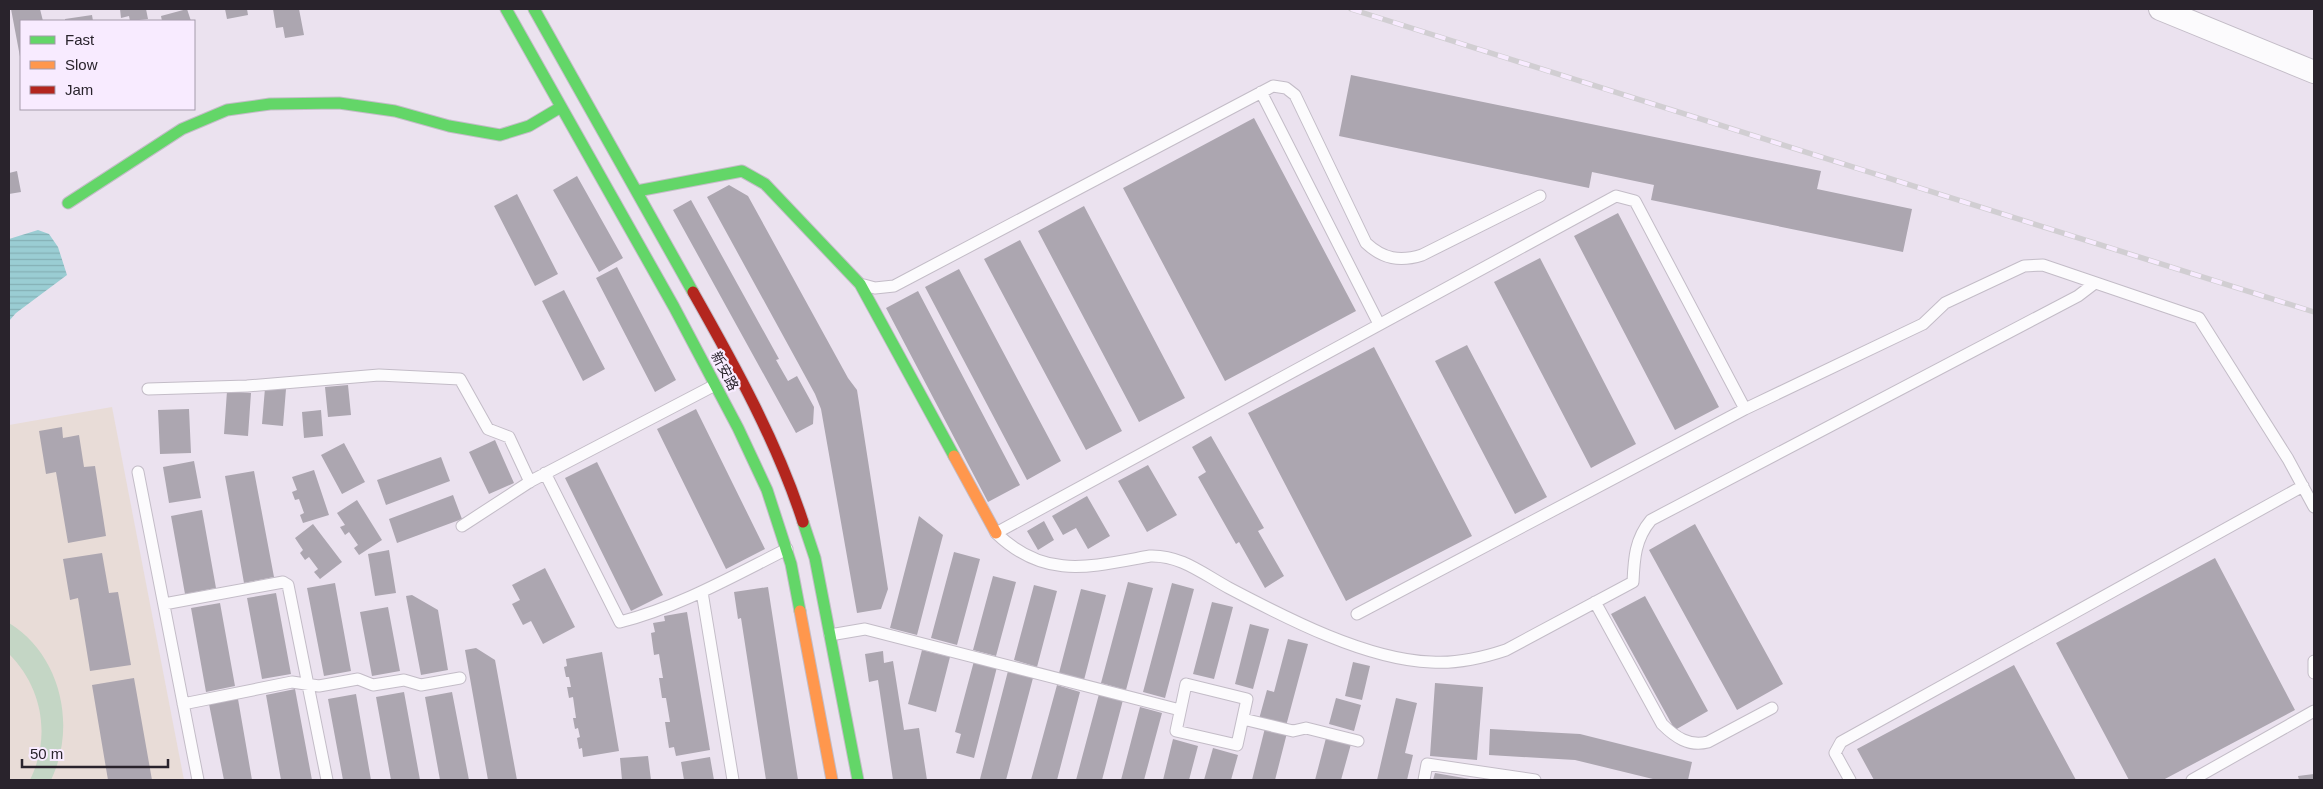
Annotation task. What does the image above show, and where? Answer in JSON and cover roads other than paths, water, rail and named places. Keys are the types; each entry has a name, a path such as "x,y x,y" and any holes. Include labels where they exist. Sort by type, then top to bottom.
{"main road":[{"name":"新安路","path":"506,9 674,307 754,459 767,490 787,550 832,780"},
{"name":"新安路","path":"534,9 695,295 776,449 804,519 815,558 858,780"},
{"path":"68,203 182,129 227,110 270,104 339,103 395,111 449,126 500,135 529,126 561,107"},
{"path":"636,191 742,171 765,184 860,284 996,533"}],"street":[{"path":"2160,9 2314,72"}],"lane":[{"path":"860,284 875,288 894,286 1273,86 1286,88 1295,95 1366,243 1390,258 1401,259 1422,255 1540,196"},
{"path":"1261,92 1379,324"},
{"path":"1745,410 1635,201 1623,196 1610,198 996,533 1007,543 1033,560 1061,567 1090,567 1150,556 1170,557 1180,560 1228,587 1307,626 1398,658 1415,661 1450,662 1488,656 1506,650 1633,582 1637,544 1640,535 1651,520 2078,296 2095,283"},
{"path":"1357,614 1745,410 1923,324 1945,303 2024,266 2043,265 2198,318 2288,459 2314,506"},
{"path":"148,389 247,386 379,374 460,380 488,429 509,437 530,482"},
{"path":"462,526 530,482 715,384"},
{"path":"138,472 198,780"},
{"path":"546,474 620,622 646,615 702,592 787,550"},
{"path":"1850,780 1835,753 1841,742 2303,486"},
{"path":"164,604 283,582 288,585 327,780"},
{"path":"702,592 733,780"},
{"path":"1595,602 1662,724 1685,742 1700,744 1708,742 1772,708"},
{"path":"830,634 865,629 1180,710"},
{"path":"2314,661 2314,673"},
{"path":"183,704 292,682 319,686 358,679 373,685 404,680 422,685 460,678"},
{"path":"1186,684 1247,699 1243,719 1237,745 1176,731 1186,684"},
{"path":"2192,780 2314,711"},
{"path":"1243,719 1293,731 1306,728 1358,741"},
{"path":"1424,780 1427,764 1535,780"}],"water":[{"path":"38,230 49,234 58,247 67,275 16,313 9,321 9,239"}],"railway":[{"path":"1351,9 2314,312"}]}
